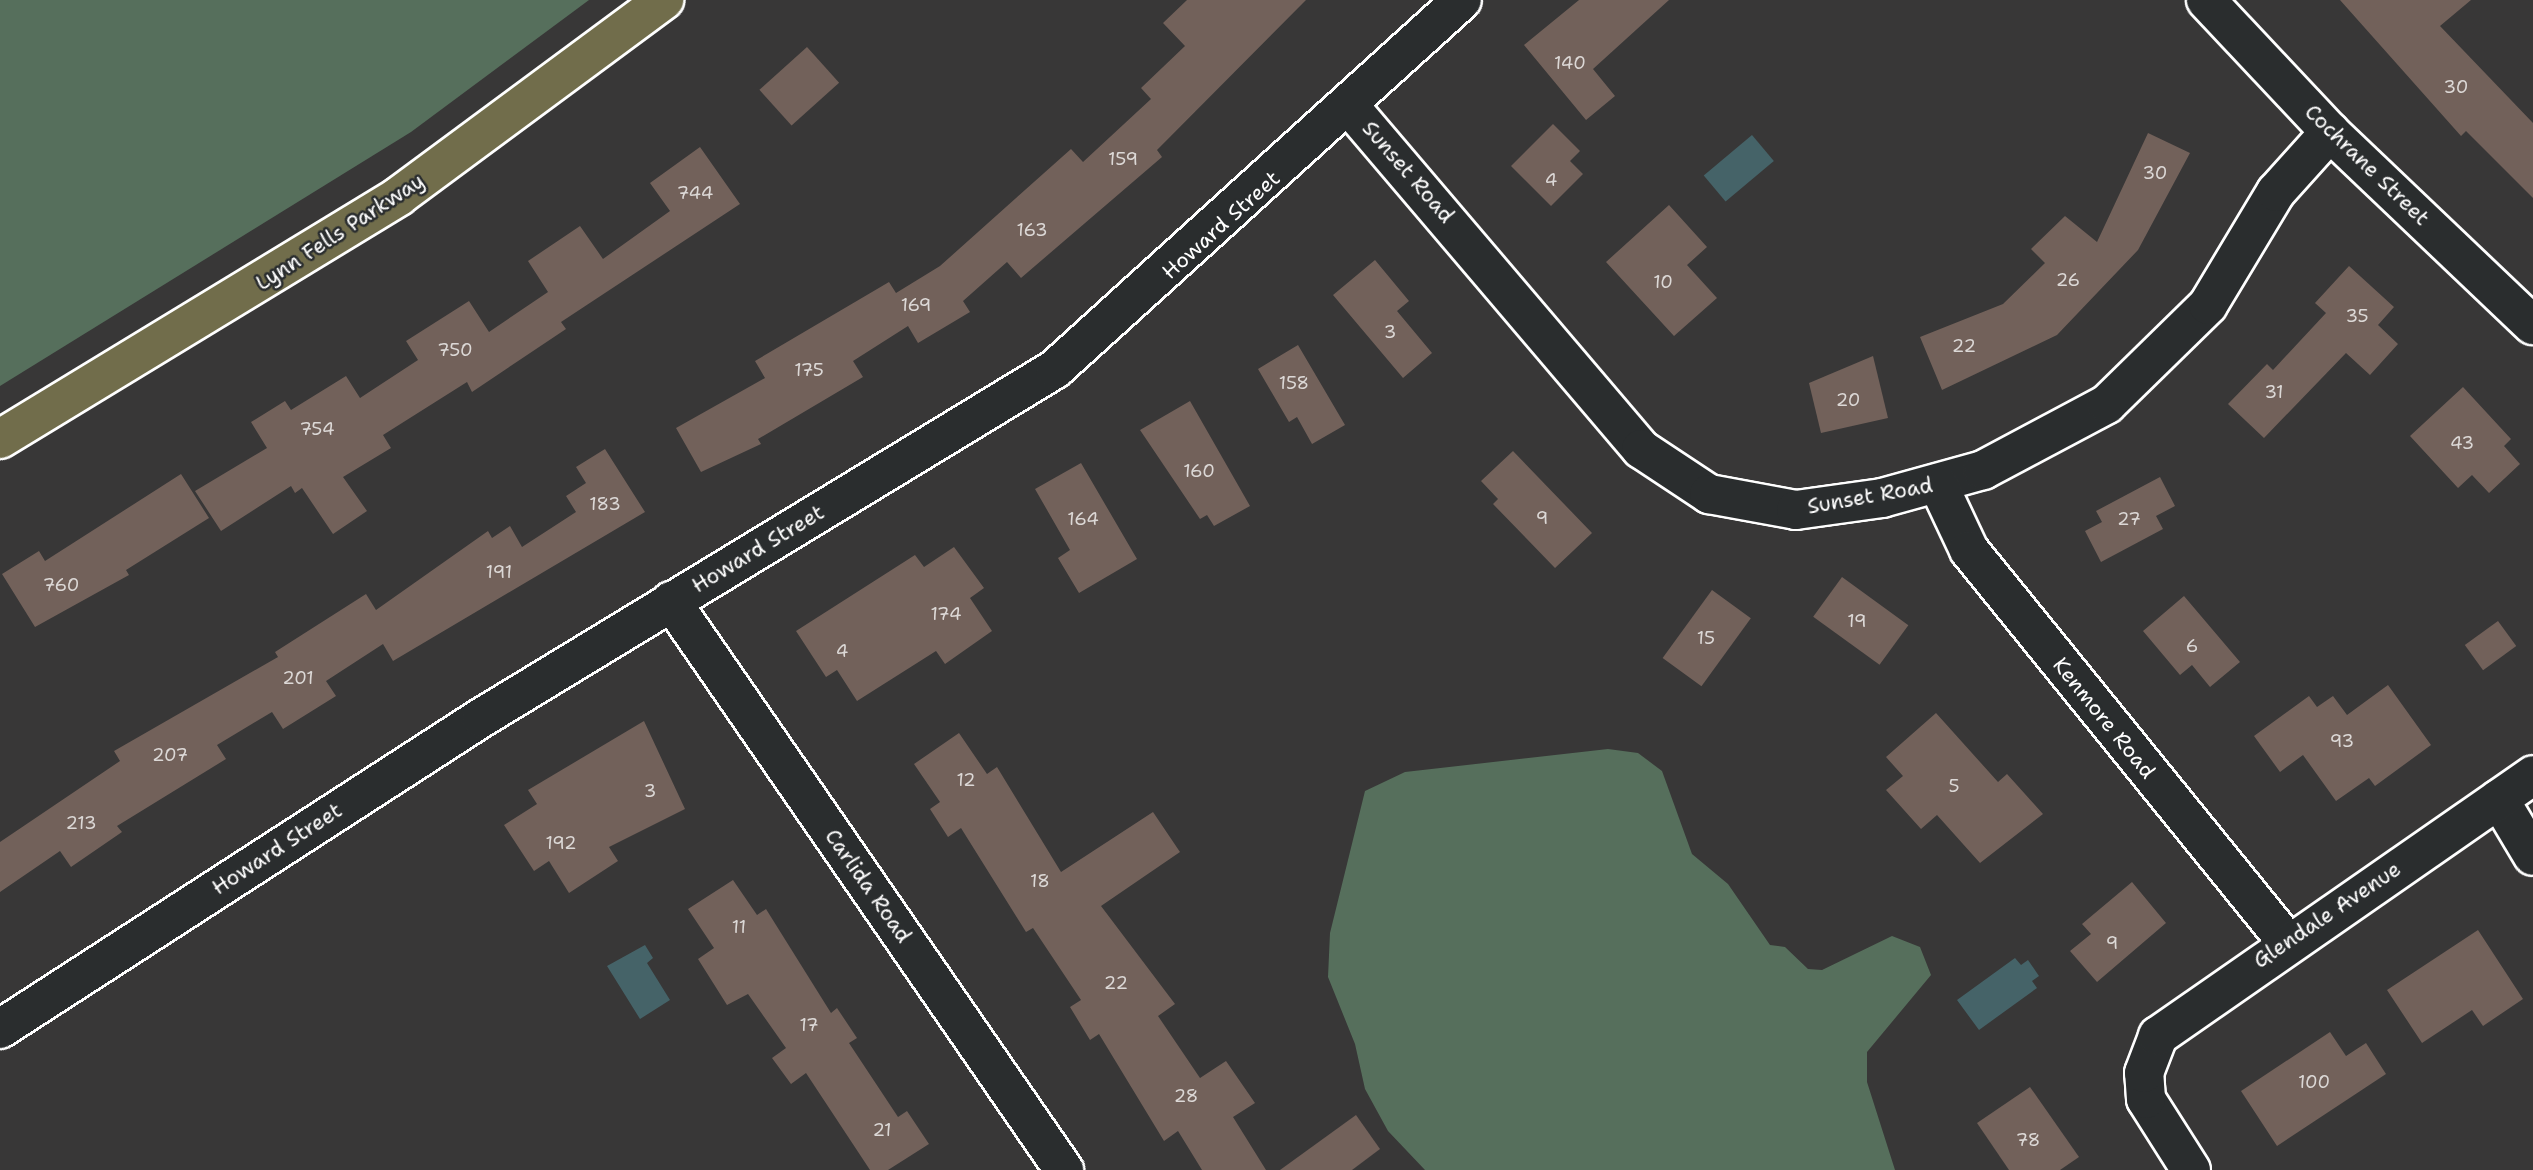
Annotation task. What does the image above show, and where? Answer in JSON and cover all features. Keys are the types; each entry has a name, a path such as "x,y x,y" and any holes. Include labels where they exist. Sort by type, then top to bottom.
{"main road":[{"name":"Lynn Fells Parkway","path":"0,439 399,196 664,0"}],"street":[{"name":"Howard Street","path":"0,1028 671,601 1055,369 1350,107 1462,0"},
{"name":"Cochrane Street","path":"2206,0 2330,132 2533,325"},
{"name":"Sunset Road","path":"1350,107 1627,434 1673,475 1729,501 1782,509 1938,484 2026,452 2144,374 2222,286 2276,192 2330,132"},
{"name":"Kenmore Road","path":"1938,484 1969,551 2287,942"},
{"name":"Carlida Road","path":"671,601 1065,1170"},
{"name":"Glendale Avenue","path":"2191,1170 2151,1112 2144,1073 2166,1026 2533,775"},
{"path":"2499,799 2533,856"}],"green space":[{"path":"0,0 589,0 411,132 0,386"},
{"path":"1608,749 1638,753 1662,771 1692,854 1728,884 1770,945 1785,947 1808,969 1822,970 1892,936 1920,947 1931,975 1867,1052 1867,1082 1895,1170 1425,1170 1388,1131 1365,1089 1355,1044 1328,977 1330,933 1365,791 1405,772"}],"water":[{"path":"1752,135 1774,161 1726,202 1704,175"},
{"path":"645,945 653,958 647,963 670,1000 640,1019 607,966"},
{"path":"2015,958 2021,965 2028,960 2039,976 2032,981 2037,988 1979,1030 1957,1000"}],"building":[{"path":"1187,0 1306,0 1157,150 1162,157 1021,278 1007,262 963,301 970,312 918,343 908,326 853,361 863,377 758,439 761,444 701,472 676,428 765,378 755,361 889,282 896,293 940,266 1071,149 1083,162 1151,99 1141,88 1185,46 1163,23"},
{"path":"1579,0 1669,0 1593,69 1615,96 1586,120 1524,45"},
{"path":"2340,0 2471,0 2440,26 2533,123 2533,198 2466,131 2461,136"},
{"path":"807,47 839,83 792,125 759,90"},
{"path":"1553,124 1580,151 1570,161 1583,174 1551,206 1511,166"},
{"path":"2148,133 2190,153 2138,250 2057,335 1942,390 1920,337 2003,304 2045,263 2031,249 2065,216 2097,242"},
{"path":"700,147 740,204 561,322 566,329 472,392 467,382 383,435 391,448 343,477 367,511 333,534 302,488 295,493 291,486 221,531 195,491 267,448 251,422 285,401 291,410 346,376 360,398 418,360 406,341 469,301 489,332 548,292 528,261 580,226 603,259 670,211 650,183"},
{"path":"1669,205 1707,247 1687,265 1717,298 1674,336 1606,262"},
{"path":"1375,260 1409,301 1397,311 1432,353 1403,378 1333,295"},
{"path":"2349,266 2394,307 2378,325 2398,344 2370,375 2346,353 2264,438 2228,404 2267,364 2273,370 2326,313 2315,303"},
{"path":"1298,345 1345,425 1312,444 1297,417 1289,422 1258,369"},
{"path":"1873,356 1888,418 1821,433 1809,383"},
{"path":"2463,387 2511,439 2504,446 2520,464 2489,493 2472,475 2458,488 2410,436"},
{"path":"1190,401 1250,506 1214,526 1207,515 1200,519 1140,430"},
{"path":"605,449 645,512 393,661 383,644 326,681 336,696 283,729 272,712 217,745 226,759 117,826 122,832 71,867 60,851 0,892 0,842 120,761 114,751 278,657 275,652 366,594 376,610 488,531 492,538 510,526 522,547 576,512 566,496 586,483 576,467"},
{"path":"1513,451 1592,533 1555,568 1493,504 1498,499 1481,481"},
{"path":"1081,463 1137,559 1079,593 1058,558 1070,550 1035,489"},
{"path":"181,474 209,518 126,570 129,575 35,627 2,574 39,551 45,561"},
{"path":"2160,477 2175,506 2156,516 2163,529 2101,562 2085,531 2102,522 2096,511"},
{"path":"954,547 984,588 970,598 992,631 945,664 936,651 857,701 837,670 826,677 796,631 915,555 924,567"},
{"path":"1842,577 1908,625 1880,665 1813,617"},
{"path":"1712,590 1751,618 1701,686 1663,658"},
{"path":"2184,596 2240,662 2210,687 2192,665 2180,675 2143,631"},
{"path":"2498,621 2516,646 2483,670 2465,645"},
{"path":"2388,685 2431,745 2375,786 2369,778 2336,801 2303,755 2280,772 2254,736 2309,696 2317,707 2333,696 2347,715"},
{"path":"1936,713 1998,782 2007,774 2043,814 1980,863 1937,815 1921,829 1886,790 1903,776 1886,757"},
{"path":"644,721 685,809 609,847 618,861 569,893 549,861 534,871 504,825 537,804 528,790"},
{"path":"959,733 987,774 997,767 1061,872 1153,812 1180,852 1101,906 1175,1004 1158,1016 1200,1078 1226,1061 1255,1103 1233,1117 1266,1170 1202,1170 1178,1131 1164,1141 1099,1034 1090,1040 1070,1007 1081,1000 1033,928 1026,932 961,828 948,837 930,809 940,802 914,764"},
{"path":"733,880 757,915 766,909 831,1013 837,1008 857,1038 849,1043 898,1117 907,1111 929,1144 888,1170 870,1170 806,1073 791,1084 772,1058 786,1048 748,994 727,1005 698,959 714,948 688,909"},
{"path":"2132,882 2166,923 2097,982 2070,951 2091,934 2082,924"},
{"path":"2478,930 2523,999 2483,1026 2472,1010 2422,1043 2387,990"},
{"path":"2330,1032 2346,1056 2366,1043 2386,1074 2277,1146 2241,1091"},
{"path":"2030,1087 2079,1157 2060,1170 2009,1170 1977,1123"},
{"path":"1356,1115 1380,1149 1352,1170 1280,1170"}]}
